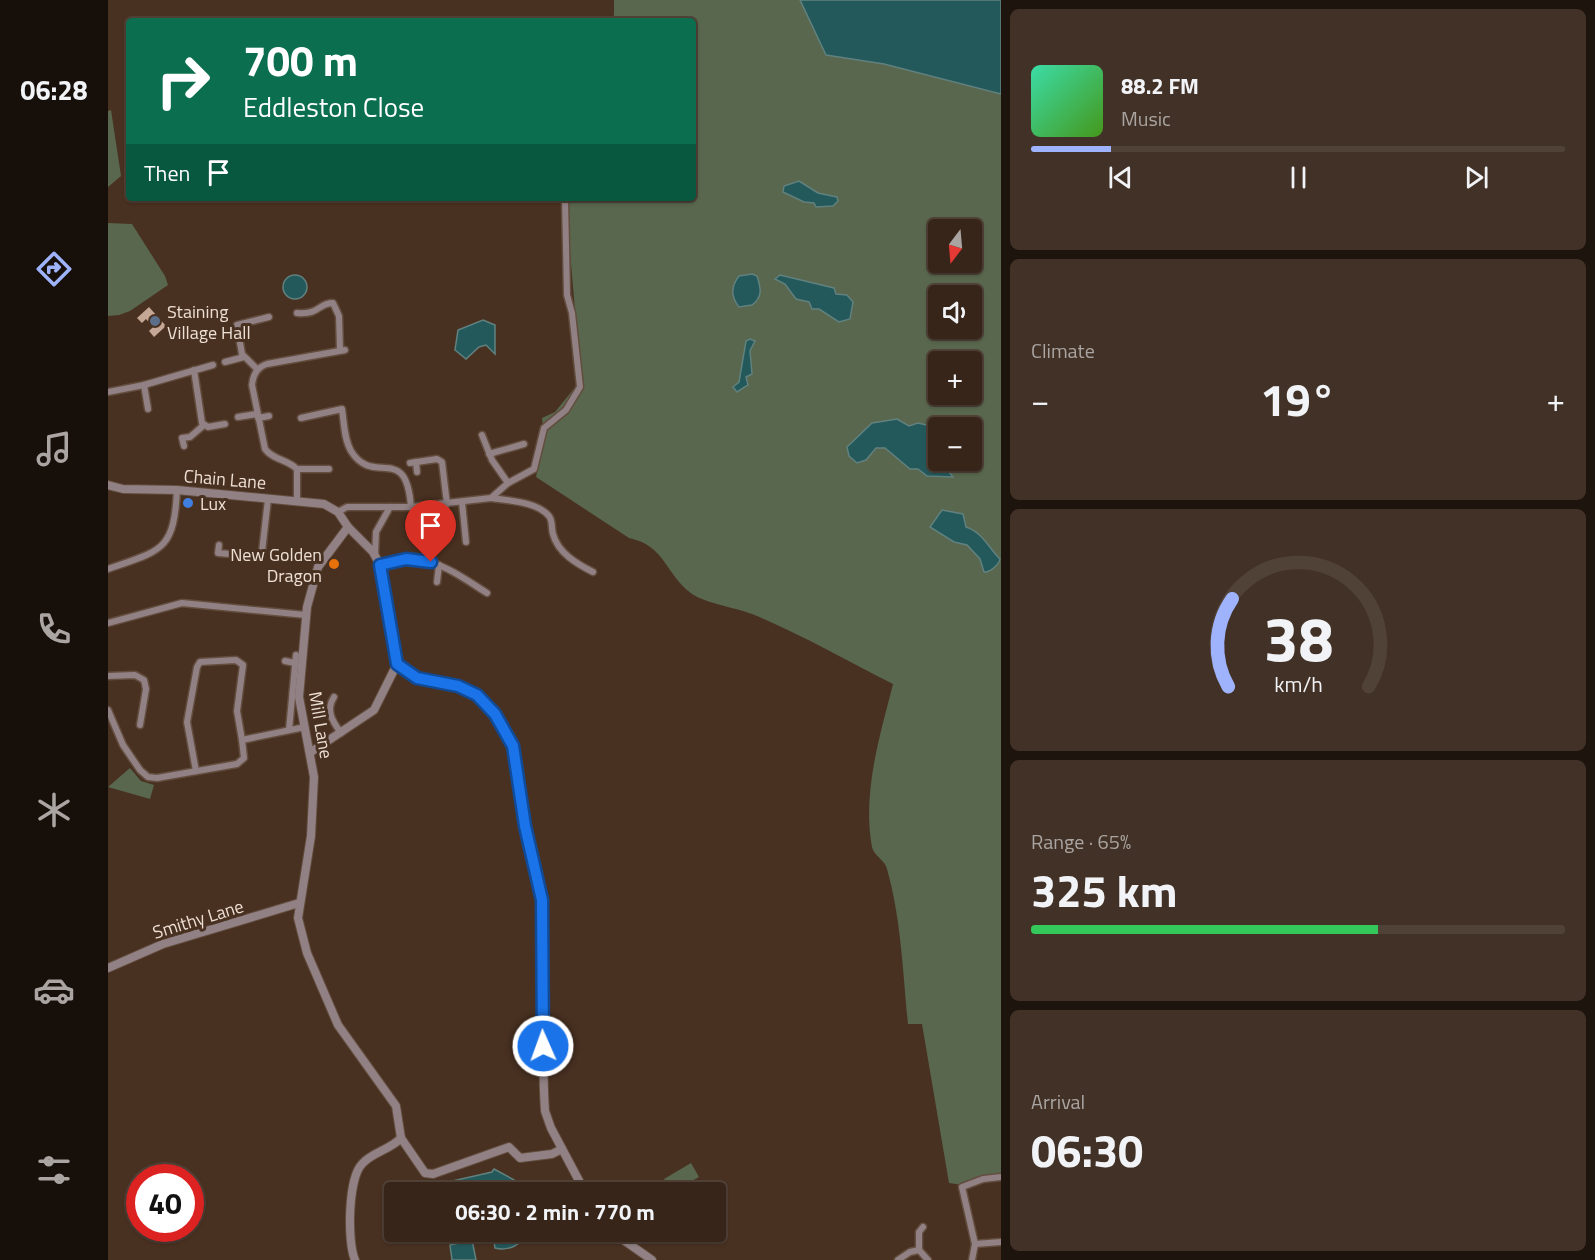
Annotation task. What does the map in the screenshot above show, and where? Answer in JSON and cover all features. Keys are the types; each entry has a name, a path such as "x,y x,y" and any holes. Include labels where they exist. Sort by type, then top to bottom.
{"street":[{"path":"491,498 508,483 534,469 544,428 566,410 580,387 572,314 567,295 565,201"},
{"path":"297,313 314,313 328,303 333,303 339,316 343,350 295,361 267,364 257,369 252,385 258,416 267,452 297,469 321,472 329,469"},
{"path":"257,369 244,357 237,325 269,317"},
{"path":"225,362 244,357"},
{"path":"108,392 144,385 213,365"},
{"path":"194,370 201,421 204,425"},
{"path":"144,385 148,409"},
{"path":"301,418 346,408 347,441 352,453 369,466 393,468 403,474 408,485 411,507"},
{"path":"238,417 269,416"},
{"path":"184,446 183,438 190,437 204,425 225,424"},
{"path":"482,435 489,454 508,483"},
{"path":"489,454 524,444"},
{"path":"417,472 413,463 437,459 444,464 447,504"},
{"path":"297,469 297,500"},
{"name":"Chain Lane","path":"108,485 123,489 177,490 297,500 324,504 338,512"},
{"path":"108,569 148,555 167,542 174,525 177,490"},
{"path":"311,752 374,710 397,664 380,565 338,512 347,507 411,507 491,498 526,504 542,510 550,517 554,538 563,552 593,572"},
{"path":"219,545 218,553 255,556 262,552 268,499"},
{"path":"462,502 466,542"},
{"path":"375,556 376,532 390,507"},
{"name":"Mill Lane","path":"348,527 318,567 309,591 306,615 299,697 314,777 311,830 299,903 300,931 324,994 349,1042 392,1099 399,1114 401,1138"},
{"path":"466,531 476,530"},
{"path":"380,565 414,559 439,565 487,593"},
{"path":"436,582 439,565"},
{"path":"108,623 182,603 306,615"},
{"path":"289,730 296,655"},
{"path":"108,710 110,720 123,745 144,774 157,778 195,771 240,762 244,758 237,711 243,665 236,660 200,662 197,667 187,722 195,771"},
{"path":"285,662 295,663"},
{"path":"397,664 417,678 458,686 477,695 495,714 513,746 525,826 542,900 546,1111 562,1149 580,1182"},
{"path":"108,676 135,675 144,680 146,689 140,721 132,716"},
{"path":"334,697 330,703 330,714 341,733"},
{"path":"242,740 305,727"},
{"name":"Smithy Lane","path":"108,968 163,944 299,903"},
{"path":"355,1260 350,1235 356,1171 364,1161 401,1138 425,1173 433,1174 509,1147 520,1158 552,1154 562,1149"},
{"path":"972,1260 975,1244 962,1188 983,1179 1001,1177"},
{"path":"918,1228 919,1250 928,1260"},
{"path":"626,1242 652,1260"},
{"path":"975,1244 1001,1242"},
{"path":"898,1260 910,1252 919,1250"}],"green space":[{"path":"614,0 1001,0 1001,1173 963,1185 949,1183 922,1024 908,1024 901,946 892,888 886,866 872,847 869,826 874,764 893,684 809,640 750,613 706,601 692,594 651,547 629,538 536,477 544,437 542,418 555,412 581,380 569,240 568,201 696,201 696,18 612,18 614,15"},
{"path":"111,110 121,176 108,187 108,111"},
{"path":"108,223 132,224 165,276 168,285 130,311 108,316"},
{"path":"130,768 141,781 154,785 150,799 108,787"},
{"path":"691,1163 699,1177 690,1182 666,1182 664,1179"}],"water":[{"path":"800,0 1001,0 1001,94 884,64 826,55"},
{"path":"799,181 818,193 837,197 838,201 833,206 816,207 814,203 804,202 783,192 784,186"},
{"path":"752,274 757,276 759,295 752,305 739,307 733,295 734,284 739,276"},
{"path":"295,275 304,278 307,287 304,296 295,299 286,296 283,287 286,278"},
{"path":"780,275 834,288 836,294 847,295 853,302 850,319 839,322 819,309 812,309 809,302 796,299 785,284 775,279"},
{"path":"483,320 495,325 495,354 486,345 479,347 466,359 455,350 458,330"},
{"path":"750,339 755,341 750,351 752,374 746,377 748,385 737,392 733,387 739,382 746,341"},
{"path":"897,419 909,426 918,423 928,425 928,471 948,471 953,477 927,476 918,469 910,469 885,448 876,448 866,460 857,463 849,456 847,447 872,423"},
{"path":"942,510 963,514 966,527 981,536 1000,559 996,566 984,572 980,559 967,545 954,542 930,527"},
{"path":"494,1169 517,1182 452,1182 452,1181 492,1172"},
{"path":"472,1242 476,1260 452,1260 450,1245"},
{"path":"494,1242 520,1242 511,1248 495,1248"}],"building":[{"name":"Staining Village Hall","path":"149,307 166,326 154,337 149,331 153,327 146,319 142,323 137,318"}],"place":[{"name":"Staining Village Hall","path":"155,321"},
{"name":"Lux","path":"188,503"},
{"name":"New Golden Dragon","path":"334,564"}],"route":[{"path":"431,562 406,559 380,565 393,652 399,666 412,676 458,686 482,699 507,732 513,746 525,826 542,900 543,1046"}]}
